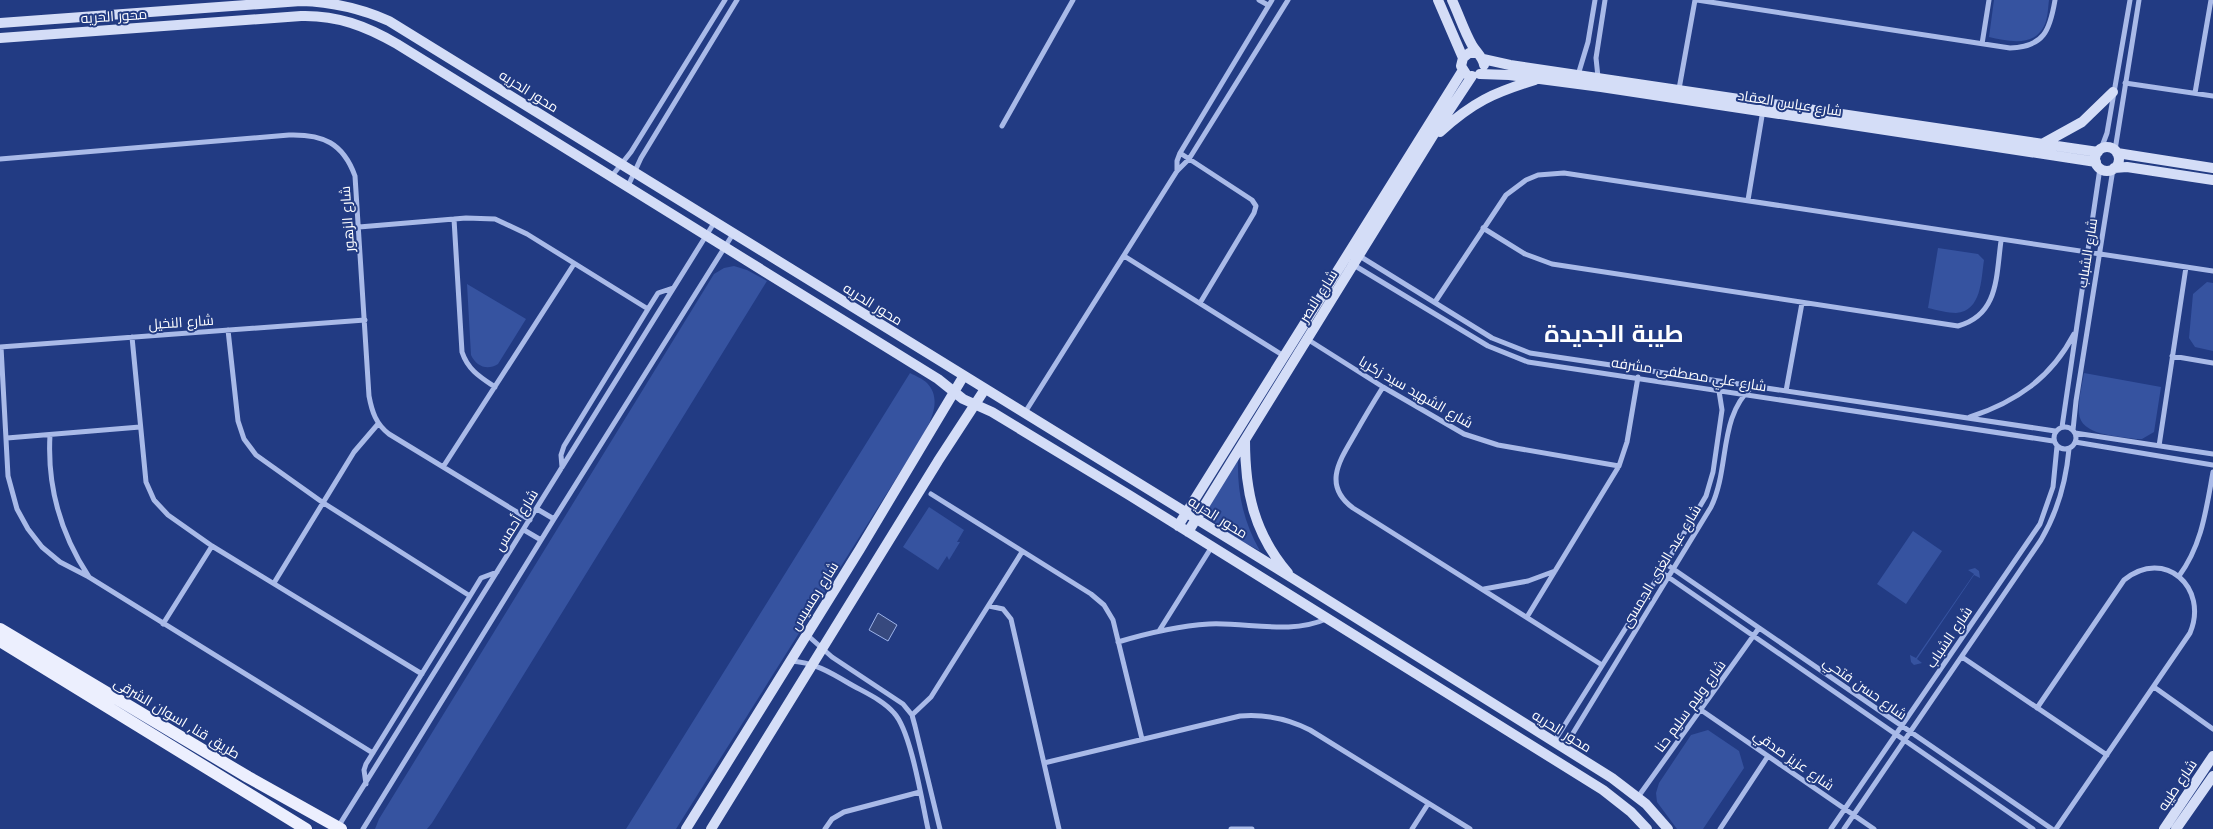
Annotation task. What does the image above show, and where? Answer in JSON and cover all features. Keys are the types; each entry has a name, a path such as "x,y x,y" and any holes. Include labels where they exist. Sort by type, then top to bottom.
{"main road":[{"path":"1438,0 1463,58 1462,70 1476,75 1484,67 1452,0"},
{"name":"محور الحريه","path":"0,23 291,2 317,2 342,5 370,13 406,31 621,166 1294,579 1564,748 1638,797 1668,829"},
{"name":"محور الحريه","path":"0,38 301,16 338,19 364,27 397,44 938,379 974,406 992,412 1603,790 1631,812 1647,829"},
{"path":"1463,58 1469,53 1480,56"},
{"name":"شارع عباس العقاد","path":"1480,56 1510,65 1576,79 1763,113 2099,158"},
{"name":"شارع النصر","path":"1352,257 1462,70"},
{"name":"شارع عباس العقاد","path":"1476,75 1509,74 1538,79 1576,79"},
{"name":"شارع النصر","path":"1188,532 1245,440 1302,336 1352,257 1476,75"},
{"path":"1431,139 1458,115 1478,102 1538,79"},
{"name":"شارع عباس العقاد","path":"1600,83 1679,89 2044,143 2099,158"},
{"path":"2044,143 2082,122 2113,92"},
{"path":"2213,168 2116,152 2106,147 2099,158 2106,170 2127,167 2213,180"},
{"path":"2114,169 2119,159 2116,152"},
{"name":"شارع النصر","path":"1178,526 1236,434 1288,359"},
{"name":"شارع رمسيس","path":"686,829 963,377"},
{"path":"711,829 821,648 985,389"},
{"path":"1036,439 1044,426"},
{"path":"1236,434 1245,440 1247,481 1255,516 1271,550 1294,579"},
{"name":"طريق قنا, اسوان الشرقى","path":"0,629 248,778 338,828"},
{"name":"طريق قنا, اسوان الشرقى","path":"0,641 306,829"},
{"name":"شارع طيبه","path":"2164,829 2213,756"},
{"name":"شارع طيبه","path":"2176,829 2213,776"}],"street":[{"path":"611,177 621,166 725,0"},
{"path":"628,187 633,173 737,0"},
{"path":"1002,126 1073,0"},
{"path":"1259,0 1268,6"},
{"path":"1177,171 1180,153 1272,0"},
{"path":"1024,414 1177,171 1189,159 1288,0"},
{"path":"1576,79 1588,42 1595,0"},
{"path":"1600,83 1596,58 1605,0"},
{"path":"1679,89 1696,0 2010,48 2022,48 2033,44 2043,36 2050,26 2055,0"},
{"path":"1982,44 1989,0"},
{"name":"شارع الشباب","path":"2062,427 2088,253 2099,158 2106,133 2130,0"},
{"path":"2116,152 2139,0"},
{"path":"2194,93 2210,23 2211,0"},
{"path":"2125,84 2213,96"},
{"path":"1748,200 1765,102"},
{"name":"شارع الزهور","path":"0,159 289,135 314,136 325,139 336,146 351,165 357,189 371,406 378,424"},
{"path":"1180,153 1252,200 1256,206 1254,213 1200,303"},
{"name":"شارع الشباب","path":"2074,432 2076,401 2114,169"},
{"path":"1435,302 1506,195 1515,186 1532,178 1564,173 1748,200 2001,241 2213,271"},
{"path":"360,227 486,217 505,222 648,309"},
{"path":"454,219 462,352 469,367 495,387"},
{"name":"شارع أحمس","path":"338,828 714,222"},
{"path":"1483,228 1533,258 1552,264 1947,326 1958,326 1978,318 1991,300 2001,241"},
{"path":"363,829 554,519 733,234"},
{"path":"1124,256 1288,359"},
{"name":"شارع علي مصطفى مشرفه","path":"1352,257 1435,302 1492,338 1520,350 1714,381 2055,431"},
{"name":"شارع علي مصطفى مشرفه","path":"1352,257 1488,346 1507,355 1538,364 1638,377 2055,444"},
{"path":"443,467 574,264"},
{"path":"2159,446 2186,267"},
{"path":"562,468 561,452 564,446 648,309 658,294 673,288"},
{"path":"1786,391 1802,302"},
{"name":"شارع النخيل","path":"0,347 365,320"},
{"path":"228,330 238,421 244,439 264,461 322,502 470,596"},
{"path":"1969,418 2009,402 2033,386 2053,366 2076,330"},
{"name":"شارع الشهيد سيد زكريا","path":"1302,336 1382,387 1452,428 1475,439 1498,446 1620,466"},
{"path":"132,337 146,482 154,500 168,516 212,546 422,674"},
{"path":"0,347 10,487 17,509 34,538 51,555 90,577 372,753"},
{"path":"2172,356 2213,363"},
{"path":"1527,617 1620,466 1627,442 1638,377"},
{"name":"شارع عبد الغنى الجمسى","path":"1554,742 1703,503 1711,481 1722,420 1722,400 1714,381"},
{"name":"شارع عبد الغنى الجمسى","path":"1564,748 1714,499 1720,483 1733,412 1743,395 1752,386"},
{"path":"1382,387 1337,468 1336,487 1340,496 1353,508 1602,665"},
{"path":"274,583 354,452 378,424 389,434 530,520"},
{"path":"6,438 140,427"},
{"path":"2074,432 2075,442 2069,449 2062,449 2055,444 2055,431 2062,427 2068,427 2074,432 2213,454"},
{"path":"50,435 49,468 59,518 72,549 90,577"},
{"path":"2075,442 2213,465"},
{"name":"شارع الشباب","path":"1831,829 2040,524 2053,487 2055,444"},
{"name":"شارع الشباب","path":"1844,829 2048,528 2063,490 2069,449"},
{"path":"2179,576 2191,558 2200,538 2213,472"},
{"path":"931,494 1098,599 1109,612 1142,739"},
{"path":"537,509 554,519"},
{"path":"524,530 541,540"},
{"path":"163,624 212,546"},
{"path":"1159,631 1211,548"},
{"path":"912,715 931,697 1022,552"},
{"name":"شارع حسن فتحي","path":"1666,564 2054,829"},
{"path":"2037,708 2124,580 2136,571 2151,568 2161,568 2179,576 2186,584 2195,603 2194,624 2185,642 2054,829"},
{"path":"1483,589 1528,582 1555,570"},
{"path":"366,784 364,770 372,753 483,577 498,572"},
{"name":"شارع حسن فتحي","path":"1661,572 2032,829"},
{"path":"989,606 1003,609 1011,619 1059,829"},
{"path":"1118,642 1159,631 1208,624 1298,627 1327,619"},
{"name":"شارع وليم سليم حنا","path":"1638,797 1759,628"},
{"path":"806,634 821,648 903,704 912,715 940,829"},
{"path":"1962,657 2107,755"},
{"path":"790,660 812,664 832,674 885,705 898,718 907,737 928,829"},
{"path":"2154,687 2213,729"},
{"name":"شارع عزيز صدقي","path":"1701,710 1874,829"},
{"path":"1044,763 1240,716 1254,715 1282,719 1310,730 1470,829"},
{"path":"1720,829 1768,756"},
{"path":"825,829 832,819 844,812 920,792"},
{"path":"1412,829 1428,804"},
{"path":"1231,829 1252,829"}],"shaded area":[{"path":"1994,0 2049,0 2045,24 2041,32 2028,40 2020,41 1989,37"},
{"path":"1938,248 1978,254 1984,260 1979,293 1971,307 1965,311 1953,313 1928,308"},
{"path":"734,266 747,270 767,281 432,823 427,829 375,829 379,819 714,274 724,268"},
{"path":"2207,282 2213,283 2213,351 2195,347 2189,338 2193,294"},
{"path":"467,284 526,319 498,364 494,366 486,367 479,365 471,355"},
{"path":"910,373 927,383 933,392 935,401 930,421 909,458 676,829 626,829"},
{"path":"2084,373 2161,387 2154,432 2142,439 2136,439 2102,434 2086,426 2081,421 2079,413"},
{"path":"1238,458 1242,506 1249,529 1260,551 1218,526 1208,512 1210,500"},
{"path":"929,507 964,530 957,542 960,542 949,560 947,556 938,570 903,547"},
{"path":"1913,531 1942,551 1906,604 1877,584"},
{"path":"1975,568 1979,571 1980,578 1974,575 1917,659 1922,663 1914,665 1911,662 1910,655 1916,658 1974,574 1968,570"},
{"path":"878,613 897,625 888,641 869,630"},
{"path":"1708,730 1739,751 1744,768 1703,829 1677,829 1657,802 1656,793 1659,783 1691,735"}],"district":[{"name":"طيبة الجديدة","path":"1614,334"}]}
